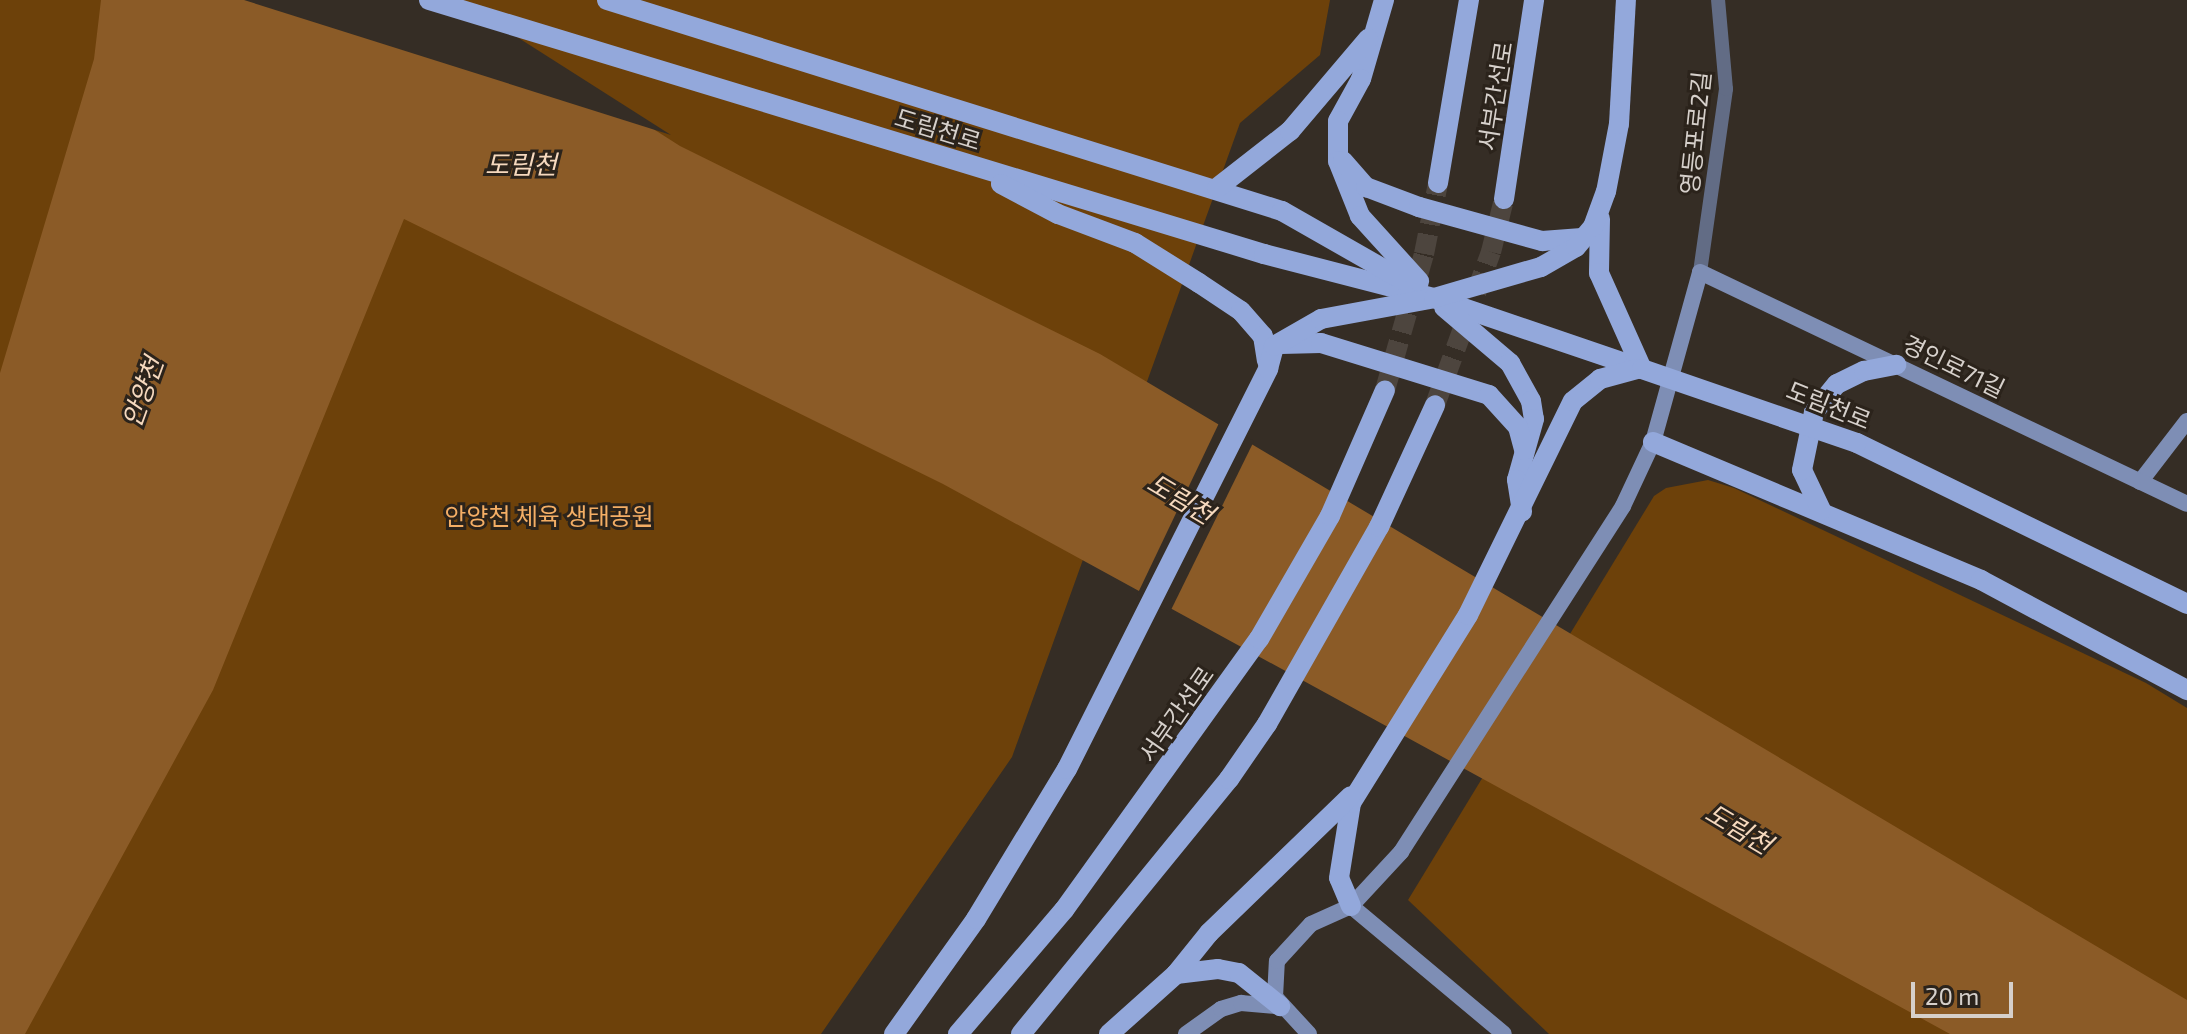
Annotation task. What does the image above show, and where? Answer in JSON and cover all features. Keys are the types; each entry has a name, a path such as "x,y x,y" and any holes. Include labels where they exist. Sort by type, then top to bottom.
{"main road":[{"name":"도림천로","path":"429,0 961,164 1434,298 1642,369 1857,443 2187,604"},
{"name":"도림천로","path":"607,0 1217,188 1282,211 1434,298"},
{"path":"1384,0 1361,79 1338,121 1337,142 1342,178 1360,216 1434,298 1510,363 1523,383 1534,419 1517,480 1522,512"},
{"name":"서부간선로","path":"1438,183 1469,0"},
{"name":"서부간선로","path":"1504,199 1534,0"},
{"path":"1351,906 1341,888 1339,865 1344,826 1359,787 1468,615 1522,512 1573,401 1600,379 1642,369 1599,273 1601,213 1619,124 1626,0"},
{"path":"1217,188 1290,131 1378,26"},
{"path":"1337,142 1349,172 1380,193 1542,241 1584,237"},
{"path":"961,164 1058,214 1135,243 1241,311 1263,336 1268,369"},
{"path":"894,1034 1026,843 1112,683 1268,369 1274,346 1321,319 1434,298 1541,267 1584,237 1601,213"},
{"path":"1274,346 1321,343 1489,395 1518,427 1525,454"},
{"path":"1822,510 1802,470 1804,438 1814,412 1837,384 1864,371 1896,365"},
{"name":"서부간선로","path":"958,1034 1064,910 1188,745 1259,639 1330,516 1385,390"},
{"path":"1021,1034 1229,779 1311,654 1379,527 1435,405"},
{"path":"1653,442 1822,510 1981,580 2187,690"},
{"path":"1109,1034 1176,974 1209,933 1359,787"},
{"path":"1176,974 1218,969 1239,973 1280,1006"}],"street":[{"name":"경인로71길","path":"1700,272 2187,504"},
{"path":"1309,1034 1280,1006 1274,977 1282,953 1311,924 1351,906 1414,832 1595,555 1653,442 1700,272"},
{"path":"2140,482 2187,421"},
{"path":"1351,906 1504,1034"},
{"path":"1186,1034 1221,1009 1241,1003 1280,1006"}],"lane":[{"name":"영등포로2길","path":"1700,272 1726,89 1718,0"}],"green space":[{"name":"안양천 체육 생태공원","path":"0,0 1330,0 1320,55 1240,123 1012,757 821,1034 0,1034"},
{"name":"도림천","path":"1708,480 1734,488 2146,683 2187,708 2187,1034 1549,1034 1408,900 1654,496 1666,488"}],"water":[{"name":"안양천","path":"101,0 451,0 680,146 1100,354 2187,1000 2187,1034 1950,1034 943,484 404,219 213,690 25,1034 0,1034 0,373 94,59"}],"pier":[{"path":"244,0 459,0 671,135"},
{"path":"1220,421 1254,441 1170,612 1137,595"}],"tunnel":[{"path":"1385,390 1424,254 1438,183"},
{"path":"1435,405 1491,252 1504,199"}]}
